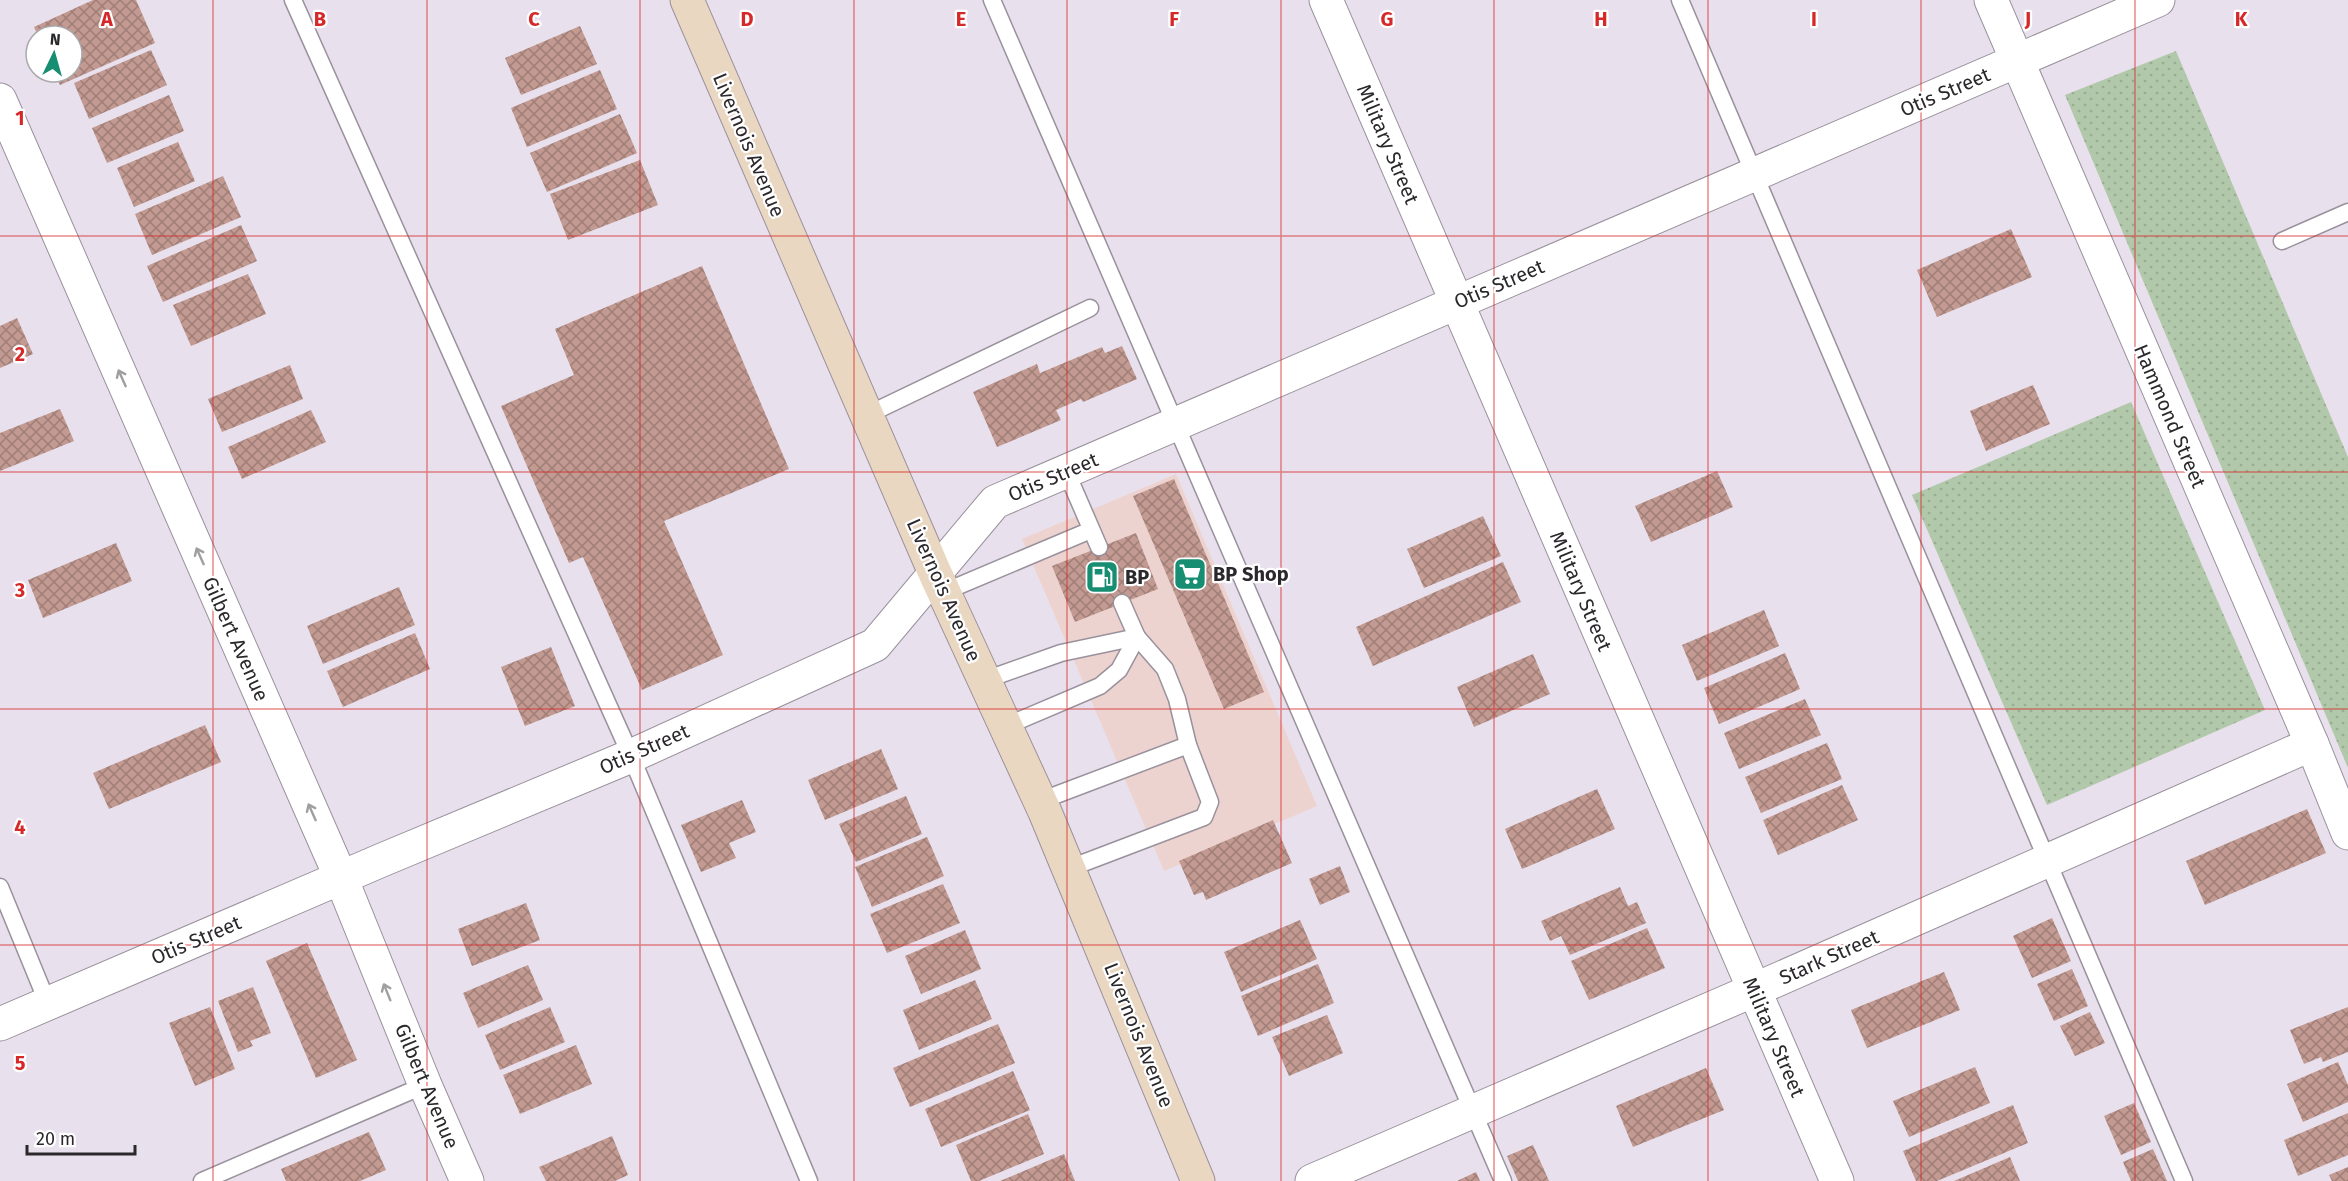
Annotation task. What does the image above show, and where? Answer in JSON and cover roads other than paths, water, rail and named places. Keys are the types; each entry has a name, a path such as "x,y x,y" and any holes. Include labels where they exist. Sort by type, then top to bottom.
{"main road":[{"name":"Livernois Avenue","path":"687,0 940,583 1070,868 1198,1181"}],"street":[{"name":"Military Street","path":"1326,0 1837,1181"},
{"name":"Hammond Street","path":"1991,0 2312,744 2348,833"},
{"name":"Otis Street","path":"0,1024 631,756 875,645 940,583 995,502 2158,0"},
{"name":"Gilbert Avenue","path":"0,100 341,878 467,1181"},
{"name":"Stark Street","path":"1312,1181 1754,990 2312,744"}],"lane":[{"path":"293,0 631,756 809,1181"},
{"path":"992,0 1503,1181"},
{"path":"1680,0 2184,1181"},
{"path":"2282,241 2348,212"},
{"path":"867,415 1090,308"},
{"path":"1066,471 1099,547"},
{"path":"940,583 1091,530"},
{"path":"1070,868 1204,817 1210,802 1188,745 1177,699 1165,669 1137,637 1122,603"},
{"path":"985,680 1061,653 1137,637"},
{"path":"1006,726 1100,686 1119,670 1137,637"},
{"path":"1040,801 1188,745"},
{"path":"0,887 48,1004"},
{"path":"202,1181 426,1085"}],"place":[{"name":"BP Shop","path":"1190,574"},
{"name":"BP","path":"1102,577"}]}
